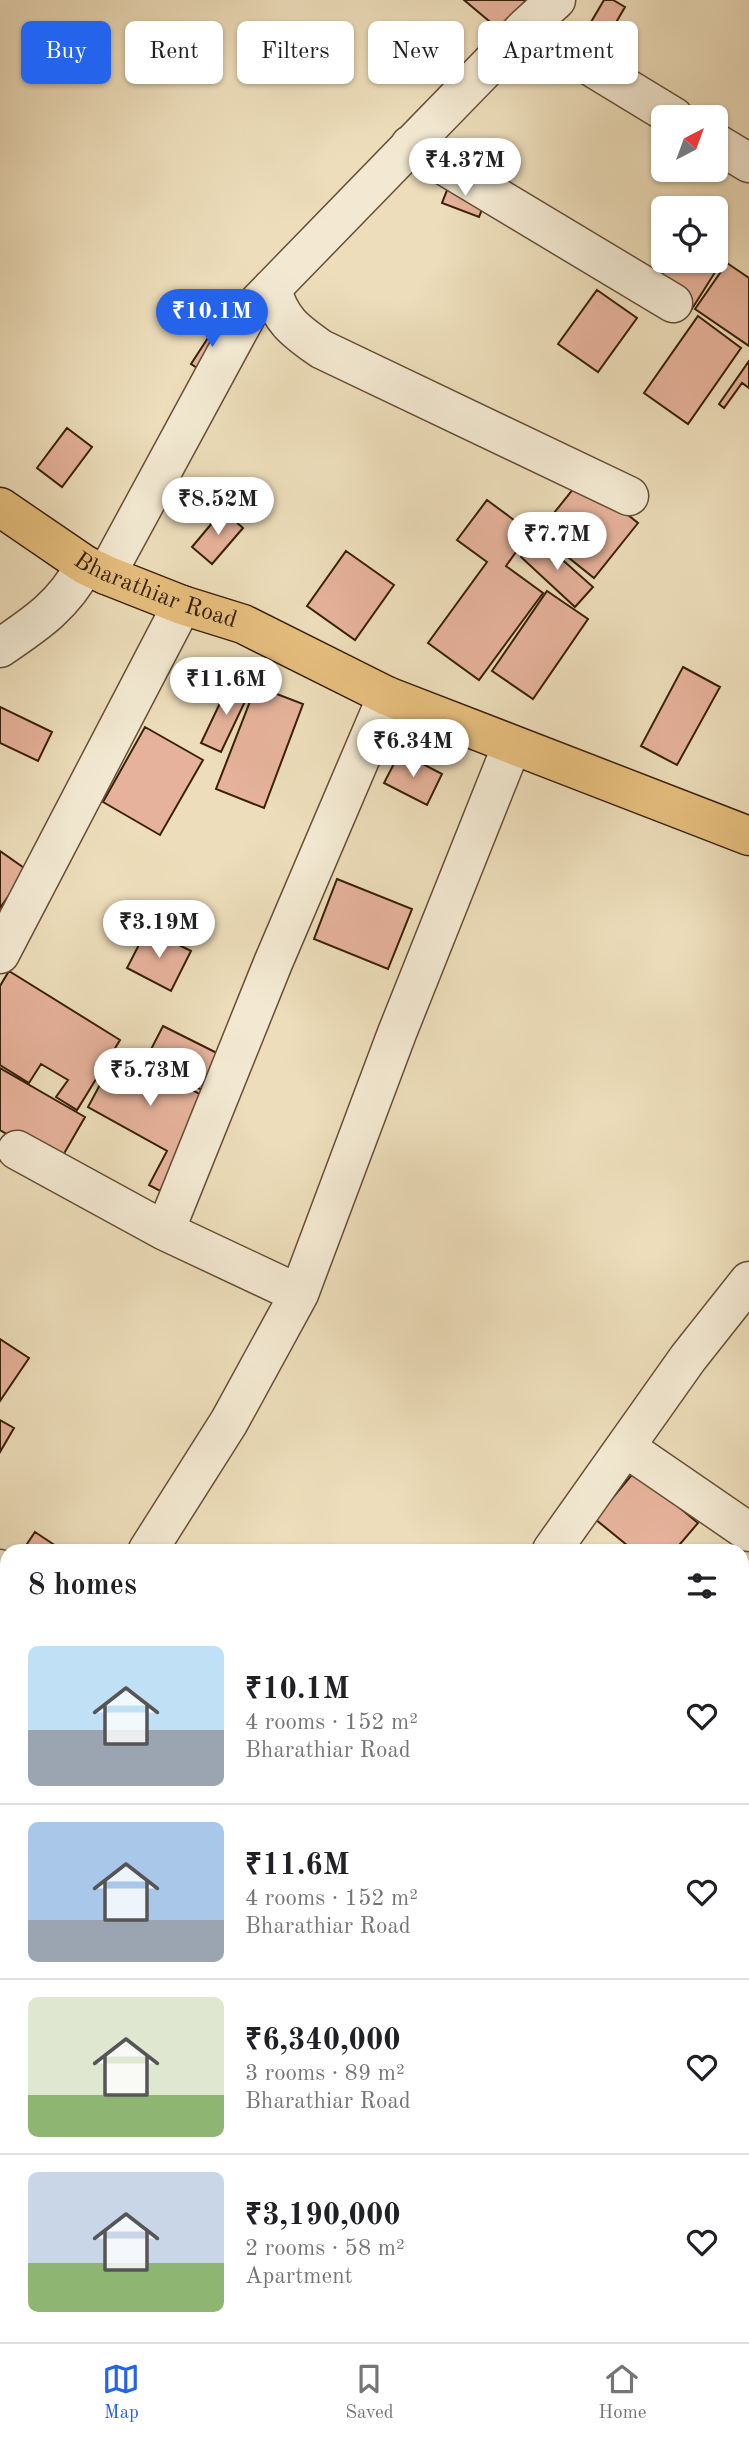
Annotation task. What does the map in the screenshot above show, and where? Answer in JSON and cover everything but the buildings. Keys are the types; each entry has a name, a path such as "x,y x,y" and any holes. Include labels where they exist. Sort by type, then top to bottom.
{"main road":[{"name":"Bharathiar Road","path":"0,507 95,570 182,605 243,624 387,696 749,836"}],"street":[{"path":"533,21 556,0"},
{"path":"0,648 56,607 76,583 95,570 248,313 478,76"},
{"path":"620,84 654,105"},
{"path":"410,145 673,303"},
{"path":"728,150 749,163"},
{"path":"272,288 281,315 321,349 629,496"},
{"path":"0,954 182,605"},
{"path":"165,1231 268,975 387,696"},
{"path":"152,1544 229,1422 299,1294 397,1033 512,745"},
{"path":"17,1150 165,1231 299,1294"},
{"path":"556,1544 688,1358 749,1281"},
{"path":"625,1447 749,1532"}]}
